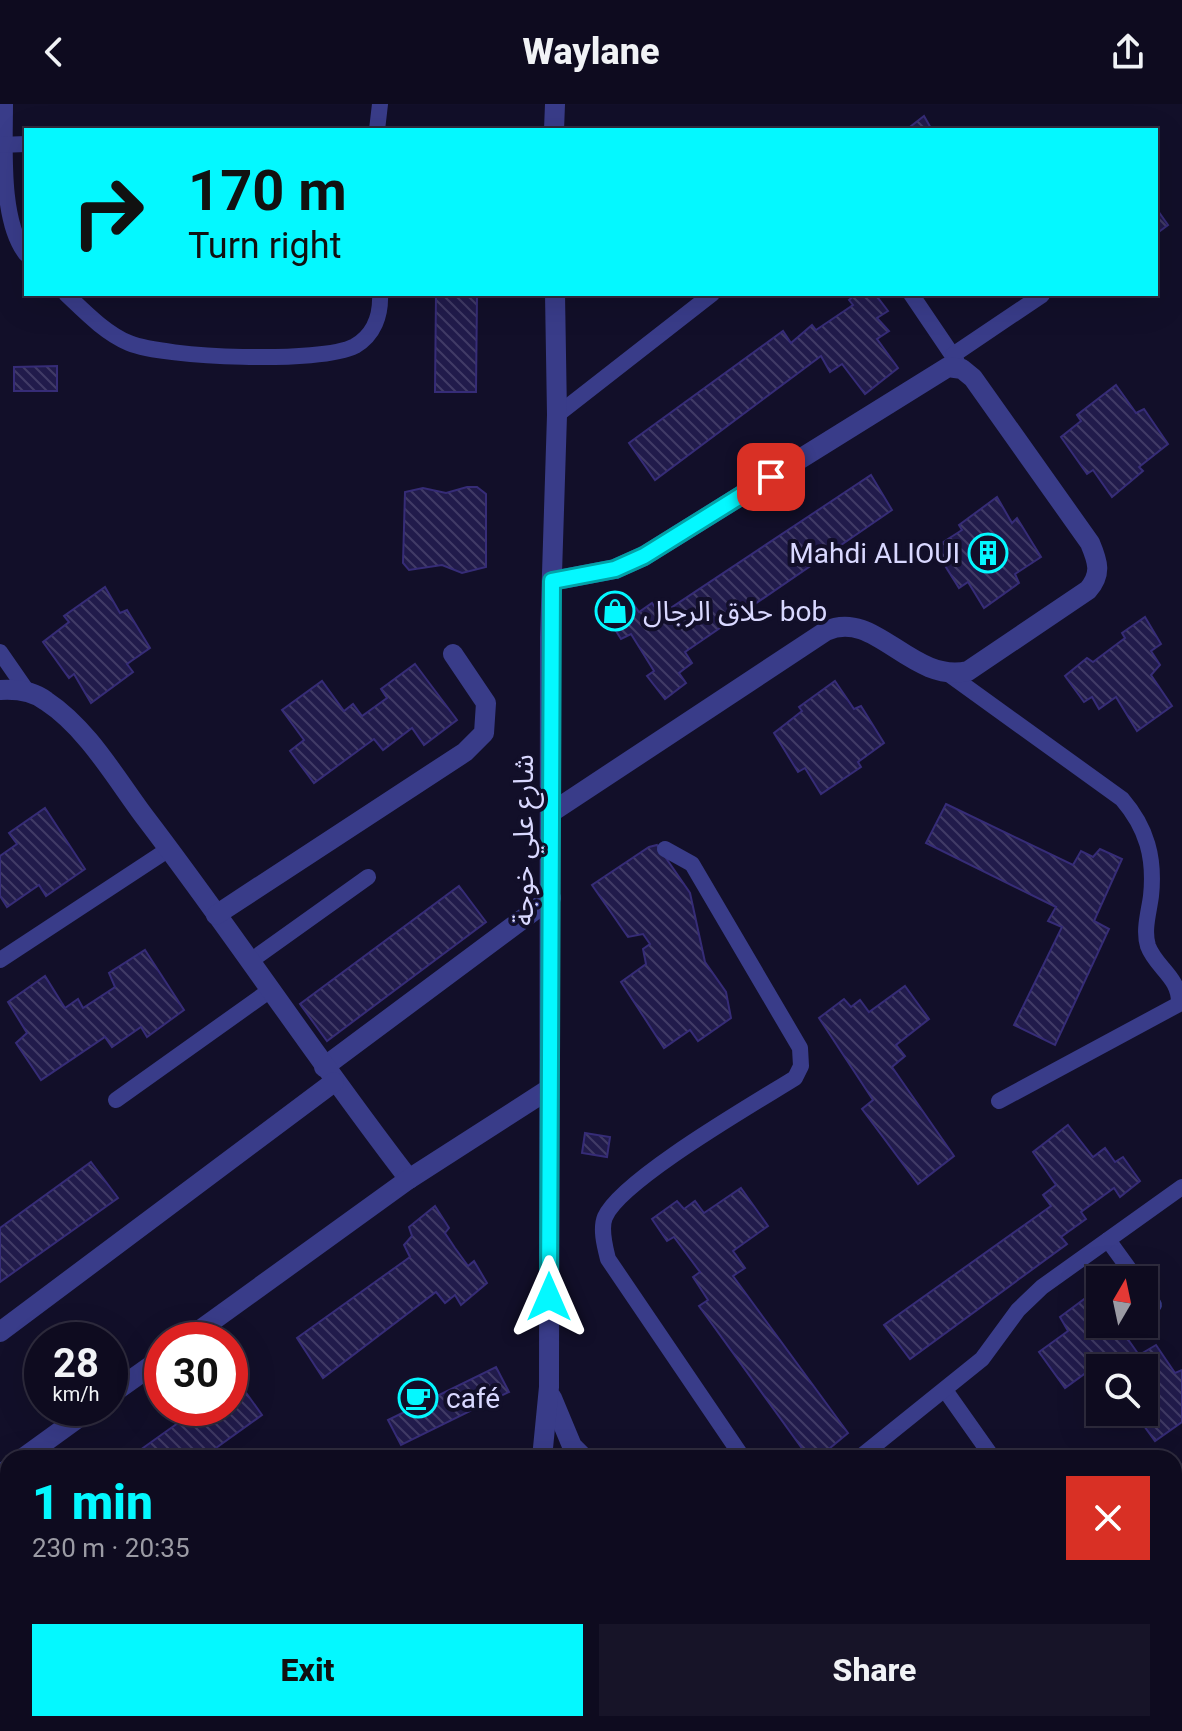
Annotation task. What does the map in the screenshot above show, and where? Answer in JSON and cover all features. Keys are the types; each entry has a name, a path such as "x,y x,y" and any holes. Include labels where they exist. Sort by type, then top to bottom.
{"street":[{"path":"554,128 555,104"},
{"name":"شارع علي خوجة","path":"549,1387 552,581 557,415 555,296"},
{"path":"552,581 615,569 644,556 958,362 973,378 1090,543 1098,562 1097,580 1088,590 968,671 950,675 930,670 857,626 841,624 552,812"},
{"path":"216,915 465,752 484,733 486,703 453,654"},
{"path":"0,690 27,691 46,700 80,732 169,849 329,1075 409,1179"},
{"path":"0,1332 551,898"},
{"path":"211,1322 409,1179 549,1089"},
{"path":"543,1450 549,1387"},
{"path":"549,1387 561,1425 576,1450"},
{"path":"34,1450 67,1426"}],"lane":[{"path":"5,104 3,145 7,217 16,244 24,252"},
{"path":"377,128 380,104"},
{"path":"3,145 24,144"},
{"path":"69,296 127,342 182,356 325,355 353,347 366,338 379,319 380,296"},
{"path":"557,415 709,296"},
{"path":"912,296 958,362 1041,296"},
{"path":"0,652 27,691"},
{"path":"950,675 1122,799 1139,819 1152,857 1147,924 1149,946 1179,994 1179,1004 999,1101"},
{"path":"0,960 169,849"},
{"path":"665,849 692,864 800,1048 801,1066 795,1078 627,1187 604,1218 604,1243 608,1259 738,1450"},
{"path":"249,962 368,877"},
{"path":"116,1100 269,991"},
{"path":"869,1450 982,1359 1018,1310 1042,1287 1182,1187"},
{"path":"1108,1240 1127,1266"},
{"path":"945,1390 987,1450"}],"building":[{"path":"924,116 931,128 909,128"},
{"path":"1158,211 1168,225 1158,232"},
{"path":"436,296 477,296 476,392 435,392"},
{"path":"854,296 877,296 888,311 877,318 889,331 877,339 898,368 865,394 842,364 830,372 821,356 655,480 629,443 783,331 791,343 812,325 816,330 853,305 849,300"},
{"path":"57,366 57,391 14,391 14,367"},
{"path":"1116,385 1136,413 1144,409 1168,444 1139,467 1143,471 1112,497 1093,470 1087,474 1061,437 1081,421 1077,415"},
{"path":"871,475 892,510 685,652 692,663 679,673 686,683 665,699 647,676 654,671 631,634 621,639 608,618 631,601 639,612 652,603 660,615"},
{"path":"477,487 486,494 486,567 462,573 442,565 409,570 403,563 405,492 423,488 446,493"},
{"name":"Mahdi ALIOUI","path":"997,497 1012,523 1017,518 1041,557 1015,574 1019,583 984,608 968,582 959,588 934,548 962,530 959,525"},
{"path":"105,587 120,613 127,610 150,648 127,664 133,672 91,703 74,674 69,678 43,642 69,622 64,616"},
{"path":"1145,617 1161,644 1151,651 1160,665 1151,675 1172,706 1137,731 1116,697 1099,709 1092,697 1084,702 1065,676 1087,658 1093,662 1125,638 1122,633"},
{"path":"415,664 457,720 424,745 412,728 383,750 374,739 314,783 290,751 304,740 282,710 322,681 344,711 353,704 362,716 387,698 381,689"},
{"path":"835,681 854,709 861,706 884,743 858,762 861,767 821,794 805,768 798,772 774,733 802,711 799,707"},
{"path":"946,804 1073,865 1081,851 1093,857 1100,849 1122,859 1094,921 1109,929 1055,1045 1014,1025 1062,927 1048,921 1056,907 926,843"},
{"path":"45,808 85,869 46,896 39,885 7,907 0,896 0,856 17,844 9,833"},
{"path":"657,845 690,893 705,962 726,992 731,1018 698,1041 690,1030 664,1048 621,982 646,964 643,949 650,944 643,934 628,937 592,885 649,847"},
{"path":"459,886 486,922 327,1041 300,1004"},
{"path":"145,950 184,1010 147,1037 141,1027 112,1047 105,1037 41,1080 16,1043 27,1033 8,1002 45,976 65,1008 78,999 83,1008 115,987 109,973"},
{"path":"905,986 929,1019 896,1045 905,1056 892,1067 954,1156 918,1184 862,1109 873,1100 819,1018 844,999 851,1007 860,1000 869,1012"},
{"path":"1068,1125 1093,1157 1105,1148 1115,1162 1123,1157 1140,1181 1120,1197 1114,1188 1081,1212 1086,1219 1061,1237 1067,1244 910,1359 884,1325 1051,1206 1043,1195 1056,1185 1033,1152"},
{"path":"585,1133 610,1137 607,1157 582,1153"},
{"path":"91,1162 118,1198 0,1282 0,1228"},
{"path":"741,1188 768,1226 733,1251 745,1268 733,1276 848,1433 828,1450 803,1450 699,1306 708,1300 693,1277 700,1272 674,1237 667,1241 652,1219 677,1201 684,1209 695,1201 704,1213"},
{"path":"435,1206 449,1228 445,1233 455,1248 468,1266 474,1261 487,1283 461,1305 455,1295 445,1303 436,1292 323,1378 297,1338 410,1257 404,1245 412,1236 409,1227"},
{"path":"1086,1298 1086,1338 1127,1338 1138,1354 1086,1354 1086,1373 1065,1388 1039,1352 1068,1331 1060,1317"},
{"path":"1156,1345 1175,1373 1182,1370 1182,1422 1155,1441 1144,1426 1158,1426 1158,1354 1141,1354"},
{"path":"496,1367 509,1392 401,1445 388,1420"},
{"path":"248,1395 262,1415 248,1425"},
{"path":"174,1426 247,1426 213,1450 140,1450"}],"place":[{"name":"Mahdi ALIOUI","path":"988,553"},
{"name":"حلاق الرجال bob","path":"615,611"},
{"name":"café","path":"418,1398"}],"route":[{"path":"549,1297 552,581 615,569 644,556 771,477"}]}
